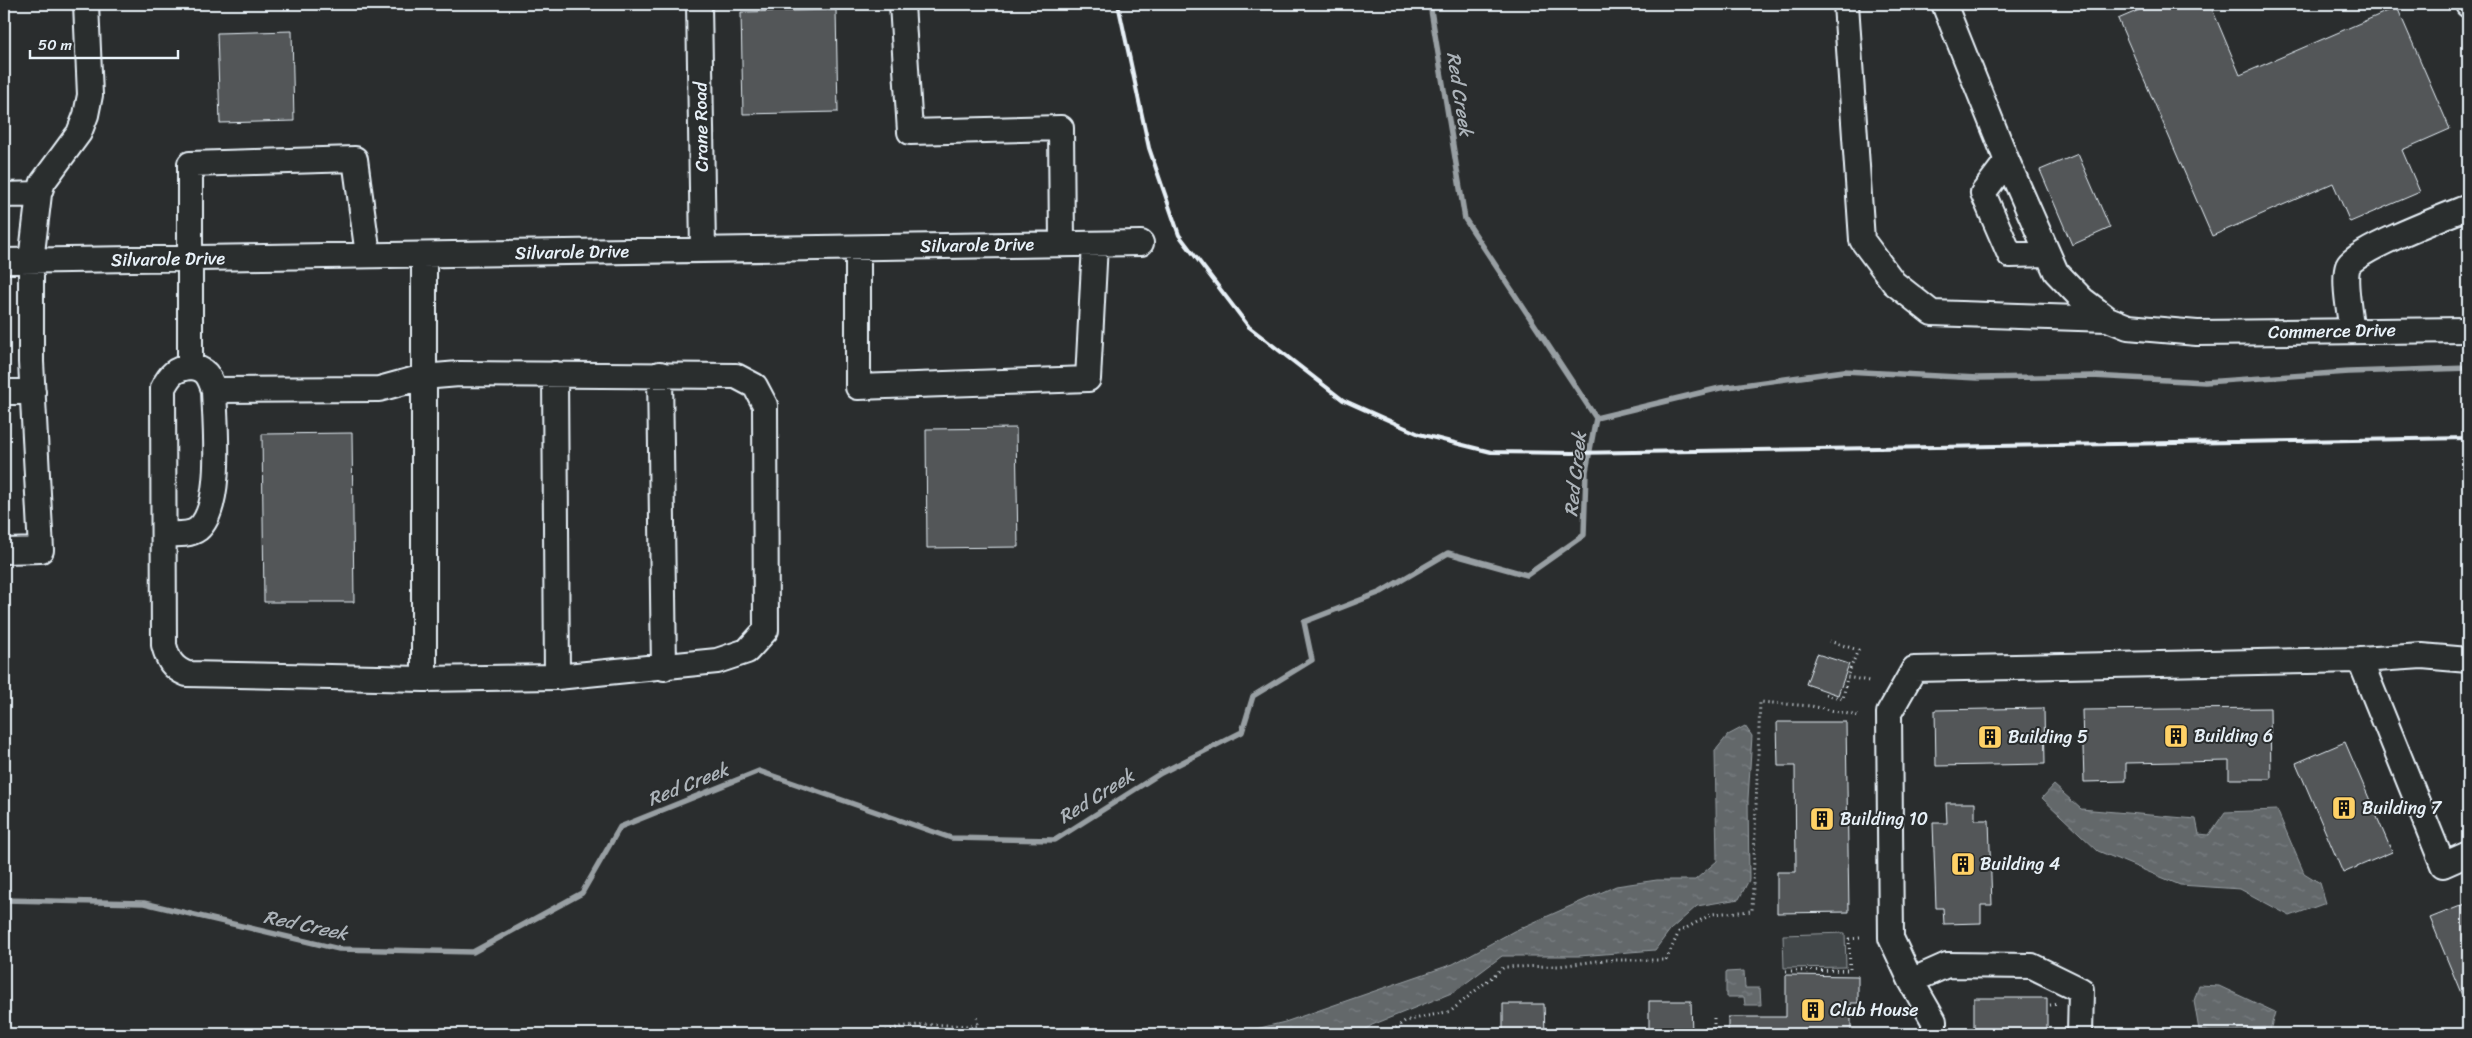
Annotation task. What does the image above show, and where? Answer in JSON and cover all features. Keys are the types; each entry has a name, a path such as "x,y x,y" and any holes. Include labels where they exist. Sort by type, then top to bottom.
{"street":[{"path":"4,551 41,550 33,392 31,261 43,182 79,133 86,115 90,96 86,4"},
{"name":"Crane Road","path":"699,4 703,250"},
{"path":"902,4 910,132 1061,128 1062,243"},
{"path":"1846,4 1862,240 1894,283 1932,313 2108,319"},
{"path":"1944,4 2007,161 2056,272 2083,300 2108,319"},
{"path":"190,366 190,164 355,159 368,256"},
{"path":"2007,161 1983,193 2010,254 2048,254"},
{"path":"4,195 40,194"},
{"path":"2352,331 2347,277 2348,265 2357,257 2375,247 2468,207"},
{"name":"Silvarole Drive","path":"4,261 1141,243"},
{"path":"858,248 858,387 1088,379 1095,244"},
{"path":"424,255 424,679"},
{"name":"Commerce Drive","path":"2108,319 2128,327 2197,333 2468,330"},
{"path":"164,534 181,534 197,529 209,512 216,484 214,390 210,376 201,368 190,366 179,368 169,375 163,388 164,645 167,658 176,670 187,674 424,679 557,677 664,668 717,661 747,651 766,630 764,405 755,386 736,376 459,374 423,377 379,389 214,390"},
{"path":"555,374 557,677"},
{"path":"660,374 664,668"},
{"path":"4,392 33,392"},
{"path":"1934,1034 1934,1021 1911,981 1891,938 1889,713 1914,669 2360,660 2422,656 2468,660"},
{"path":"2360,660 2443,865 2468,854"},
{"path":"1911,981 1947,965 2032,966 2081,990 2080,1034"}],"path":[{"path":"1826,694 1843,699 1847,677 1858,650 1829,641"},
{"path":"1847,677 1869,681"},
{"path":"1388,1034 1406,1021 1451,1011 1504,967 1559,966 1605,960 1666,960 1679,932 1712,914 1752,911 1760,702 1811,706 1858,716"},
{"path":"1786,972 1850,970 1849,939 1860,938"},
{"path":"882,1034 890,1028 929,1025 978,1026 976,1015"},
{"path":"1714,1017 1714,1034"}],"shaded area":[{"path":"1845,933 1846,967 1784,968 1783,935"}],"water":[{"path":"1745,726 1752,736 1748,799 1749,880 1739,899 1697,906 1670,930 1655,950 1579,956 1502,956 1454,992 1372,1025 1359,1034 1235,1034 1285,1022 1453,964 1514,931 1616,886 1657,880 1695,880 1717,861 1715,751 1728,735"},
{"path":"2054,785 2081,809 2196,819 2199,834 2209,835 2225,812 2277,810 2304,873 2320,883 2326,903 2290,916 2240,889 2180,885 2098,851 2042,798"},
{"path":"1744,971 1745,988 1760,988 1761,1005 1745,1005 1744,997 1726,997 1726,972"},
{"path":"2199,985 2219,986 2275,1012 2269,1034 2221,1034 2199,1030 2194,1001"}],"building":[{"path":"2153,4 2210,4 2240,75 2397,7 2450,129 2402,150 2420,192 2350,222 2333,183 2212,236 2118,19"},
{"path":"836,10 838,112 743,114 741,12"},
{"path":"292,31 294,121 220,123 217,33"},
{"path":"2078,154 2110,228 2072,245 2040,170"},
{"path":"1016,428 1018,547 927,548 926,429"},
{"path":"352,433 354,602 264,602 262,434"},
{"path":"1817,654 1849,664 1838,695 1806,684"},
{"name":"Building 5","path":"2044,708 2045,764 1936,766 1935,710"},
{"name":"Building 6","path":"2270,708 2271,779 2229,779 2229,761 2126,763 2126,781 2084,782 2082,710"},
{"name":"Building 10","path":"1777,722 1846,722 1849,912 1777,913 1777,872 1796,872 1795,766 1778,766"},
{"name":"Building 7","path":"2345,742 2392,852 2343,873 2296,763"},
{"name":"Building 4","path":"1946,803 1975,803 1975,820 1989,820 1992,905 1981,905 1981,923 1944,924 1943,908 1936,908 1933,823 1947,823"},
{"path":"2468,903 2468,1010 2430,918"},
{"name":"Club House","path":"1786,975 1858,976 1858,1003 1851,1003 1851,1034 1728,1034 1728,1017 1786,1017"},
{"path":"1974,998 2047,998 2047,1034 1974,1034"},
{"path":"1649,1001 1691,1001 1692,1034 1649,1034"},
{"path":"1503,1004 1544,1004 1545,1034 1503,1034"}],"waterway":[{"name":"Red Creek","path":"4,900 144,903 339,949 473,952 582,893 620,827 759,771 951,838 1055,840 1161,773 1242,732 1253,696 1312,660 1304,622 1381,592 1448,553 1527,575 1584,535 1586,471 1596,418 1465,219 1430,4"},
{"path":"1596,418 1720,388 1844,371 1977,378 2092,376 2205,382 2349,372 2468,368"}],"railway":[{"path":"1118,4 1149,148 1179,235 1249,327 1343,400 1419,434 1491,452 1572,453 2468,438"}],"place":[{"name":"Building 6","path":"2176,736"},
{"name":"Building 5","path":"1990,737"},
{"name":"Building 7","path":"2344,808"},
{"name":"Building 10","path":"1822,819"},
{"name":"Building 4","path":"1963,864"},
{"name":"Club House","path":"1813,1010"}]}
